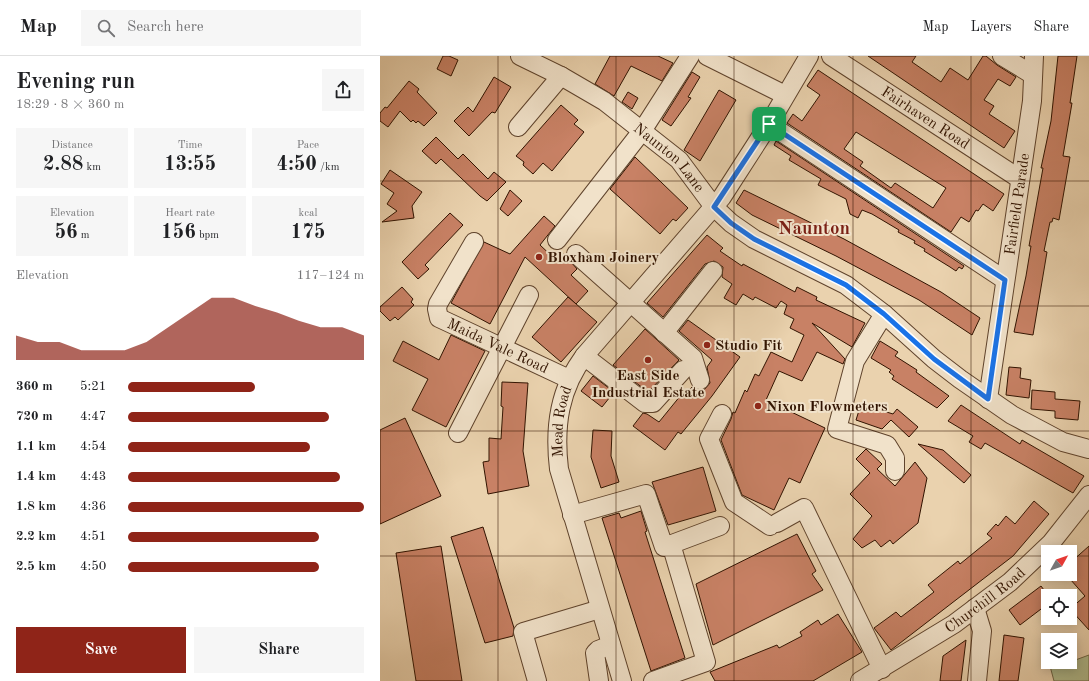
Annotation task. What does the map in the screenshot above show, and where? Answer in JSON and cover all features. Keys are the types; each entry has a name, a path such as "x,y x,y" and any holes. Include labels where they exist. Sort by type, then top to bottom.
{"street":[{"name":"Naunton Lane","path":"520,56 561,76 604,101 679,160 714,207 731,223 754,239 846,285 884,314 934,359 1012,415 1063,442 1089,449"},
{"path":"558,240 642,131 690,56"},
{"path":"707,56 785,95"},
{"name":"Mead Road","path":"622,681 559,469 557,436 560,407 569,379 584,356 714,207 769,124 809,56"},
{"name":"Fairhaven Road","path":"831,56 1020,179"},
{"path":"1002,56 1033,75"},
{"name":"Fairfield Parade","path":"988,399 1032,101 1034,56"},
{"path":"518,128 561,76"},
{"path":"769,124 1005,280"},
{"name":"Maida Vale Road","path":"474,242 438,304 437,314 441,321 453,324 569,379"},
{"path":"576,254 693,358 700,380"},
{"path":"664,332 713,271"},
{"path":"458,433 529,295"},
{"path":"884,314 855,361 837,429 887,445 895,458 896,472"},
{"path":"584,356 645,403 653,403 683,370"},
{"path":"722,414 710,439 734,502 774,525 804,508 882,669"},
{"path":"572,515 646,494 664,547 720,526"},
{"name":"Churchill Road","path":"861,681 976,608 1010,582 1051,542 1089,495"},
{"path":"653,681 706,662 672,544"},
{"path":"976,608 982,631 977,681"},
{"path":"537,681 523,632 600,609"},
{"path":"599,681 596,653 598,650 611,645"}],"green space":[{"path":"1089,655 1089,681 1054,681 1051,669 1077,669 1077,659"}],"building":[{"path":"443,56 449,56 458,60 451,76 437,69"},
{"path":"610,56 658,56 673,63 662,81 631,66 614,96 595,84"},
{"path":"868,56 916,56 912,62 941,82 950,68 968,80 983,56 986,56 1016,77 1010,86 998,79 984,100 994,106 989,114 1015,131 1004,148"},
{"path":"1058,56 1077,56 1070,103 1072,103 1063,156 1070,157 1059,220 1053,218 1052,222 1050,222 1044,251 1047,252 1033,335 1014,332 1026,276 1031,246 1029,246 1043,168 1041,168 1051,121"},
{"path":"818,70 1004,194 993,211 983,204 978,211 976,210 969,222 961,217 951,232 787,123 793,114 802,121 820,95 807,86","holes":["856,132 946,188 933,208 895,183 891,188 860,166 863,162 844,149"]},
{"path":"692,72 700,77 688,97 691,98 671,126 662,120"},
{"path":"494,77 511,87 495,113 492,112 469,136 454,121 468,107 473,112"},
{"path":"409,81 419,89 417,92 437,113 424,126 418,121 416,123 413,120 411,122 400,111 388,127 380,121 380,113 385,107 387,108"},
{"path":"719,90 736,100 700,161 684,150"},
{"path":"628,92 638,98 632,109 622,102"},
{"path":"561,105 578,120 574,124 584,132 552,171 543,163 533,174 523,165 524,162 516,156"},
{"path":"436,137 458,159 463,154 488,179 494,172 506,182 487,201 441,159 436,164 422,151"},
{"path":"776,141 964,266 962,269 959,267 956,271 924,251 925,249 914,243 915,241 898,232 899,230 872,214 862,210 858,218 850,214 846,199 818,185 821,179 789,160 791,156 774,145"},
{"path":"635,157 688,208 676,221 673,219 660,234 610,189"},
{"path":"390,170 422,192 412,206 414,218 382,222 397,211 387,204 394,193 381,184"},
{"path":"510,190 522,201 508,216 500,209"},
{"path":"744,190 844,239 941,292 980,318 972,335 919,300 836,256 752,215 736,203"},
{"path":"450,213 463,225 425,265 429,269 418,279 402,262"},
{"path":"544,216 555,226 540,245 557,261 563,254 566,256 577,269 571,275 588,291 576,304 525,257 490,324 451,303 484,242 510,254"},
{"path":"707,235 723,248 720,251 742,266 743,264 795,292 797,287 817,297 816,300 865,323 852,347 812,323 845,359 843,364 817,352 802,381 779,371 766,400 825,428 800,483 789,478 774,510 742,495 721,440 733,412 735,413 745,390 747,392 755,374 759,376 771,352 792,362 804,335 790,328 794,319 784,314 787,305 781,301 776,308 755,297 753,300 743,294 736,305 724,298 732,284 722,277 723,267 714,261 705,264 663,317 647,303"},
{"path":"402,287 413,299 411,302 414,305 398,320 395,317 390,321 380,311 380,307"},
{"path":"568,297 597,322 561,362 532,337"},
{"path":"688,320 740,357 712,396 681,434 678,432 665,450 633,426 643,413 659,422 681,395 684,397 692,387 697,390 704,390 710,383 707,367 712,360 679,331"},
{"name":"East Side Industrial Estate","path":"645,329 679,360 648,392 613,365"},
{"path":"451,335 485,351 446,427 412,410 428,379 393,361 403,341 439,360"},
{"path":"880,341 898,352 895,356 917,370 916,372 949,396 937,408 892,379 894,376 889,372 891,370 871,358"},
{"path":"1009,367 1021,368 1020,378 1031,380 1029,398 1006,395"},
{"path":"593,376 614,392 602,407 581,391"},
{"path":"502,382 528,383 523,451 529,486 488,494 483,462 489,461 489,438 501,439 503,407 501,406"},
{"path":"1032,390 1055,392 1055,399 1080,401 1078,420 1055,418 1055,411 1031,409"},
{"path":"861,404 893,414 897,409 918,427 909,437 891,420 882,429 856,420"},
{"path":"961,405 1020,444 1022,440 1084,476 1073,493 985,443 981,449 969,442 973,436 948,421"},
{"path":"405,418 441,496 380,524 380,430"},
{"path":"593,430 612,431 611,456 619,482 601,488 591,457"},
{"path":"918,444 943,450 971,475 964,483"},
{"path":"866,449 882,464 877,469 895,486 915,462 927,478 918,523 893,544 890,540 881,547 875,540 862,548 853,539 872,516 850,494 870,473 856,459"},
{"path":"703,467 716,511 668,525 652,482"},
{"path":"1034,501 1049,514 1013,556 891,650 874,628 896,612 901,617 934,592 928,585 958,561 960,564 992,538 987,534 996,524 998,526 1006,516 1015,524"},
{"path":"641,511 647,531 645,532 685,658 651,671 602,518 619,513 621,518"},
{"path":"483,527 514,628 513,636 485,643 451,537"},
{"path":"797,534 816,571 812,574 823,590 713,645 696,584"},
{"path":"441,546 462,681 416,681 396,553"},
{"path":"1089,546 1089,630 1077,617 1077,603 1085,596 1072,581 1077,581 1077,557"},
{"path":"1041,586 1043,589 1041,589 1041,609 1020,625 1009,610"},
{"path":"838,614 862,652 813,681 715,681 710,672 777,645 779,648 802,636 800,632 818,620 821,625"},
{"path":"1004,635 1024,638 1018,681 999,681"},
{"path":"966,640 961,681 940,681 943,656"}],"place":[{"name":"Bloxham Joinery","path":"539,257"},
{"name":"Studio Fit","path":"707,345"},
{"name":"East Side Industrial Estate","path":"648,360"},
{"name":"Nixon Flowmeters","path":"758,406"}],"district":[{"name":"Naunton","path":"814,227"}],"route":[{"path":"769,124 1005,280 988,399 934,359 908,337 896,324 846,285 754,239 731,223 714,207 769,124"}]}
